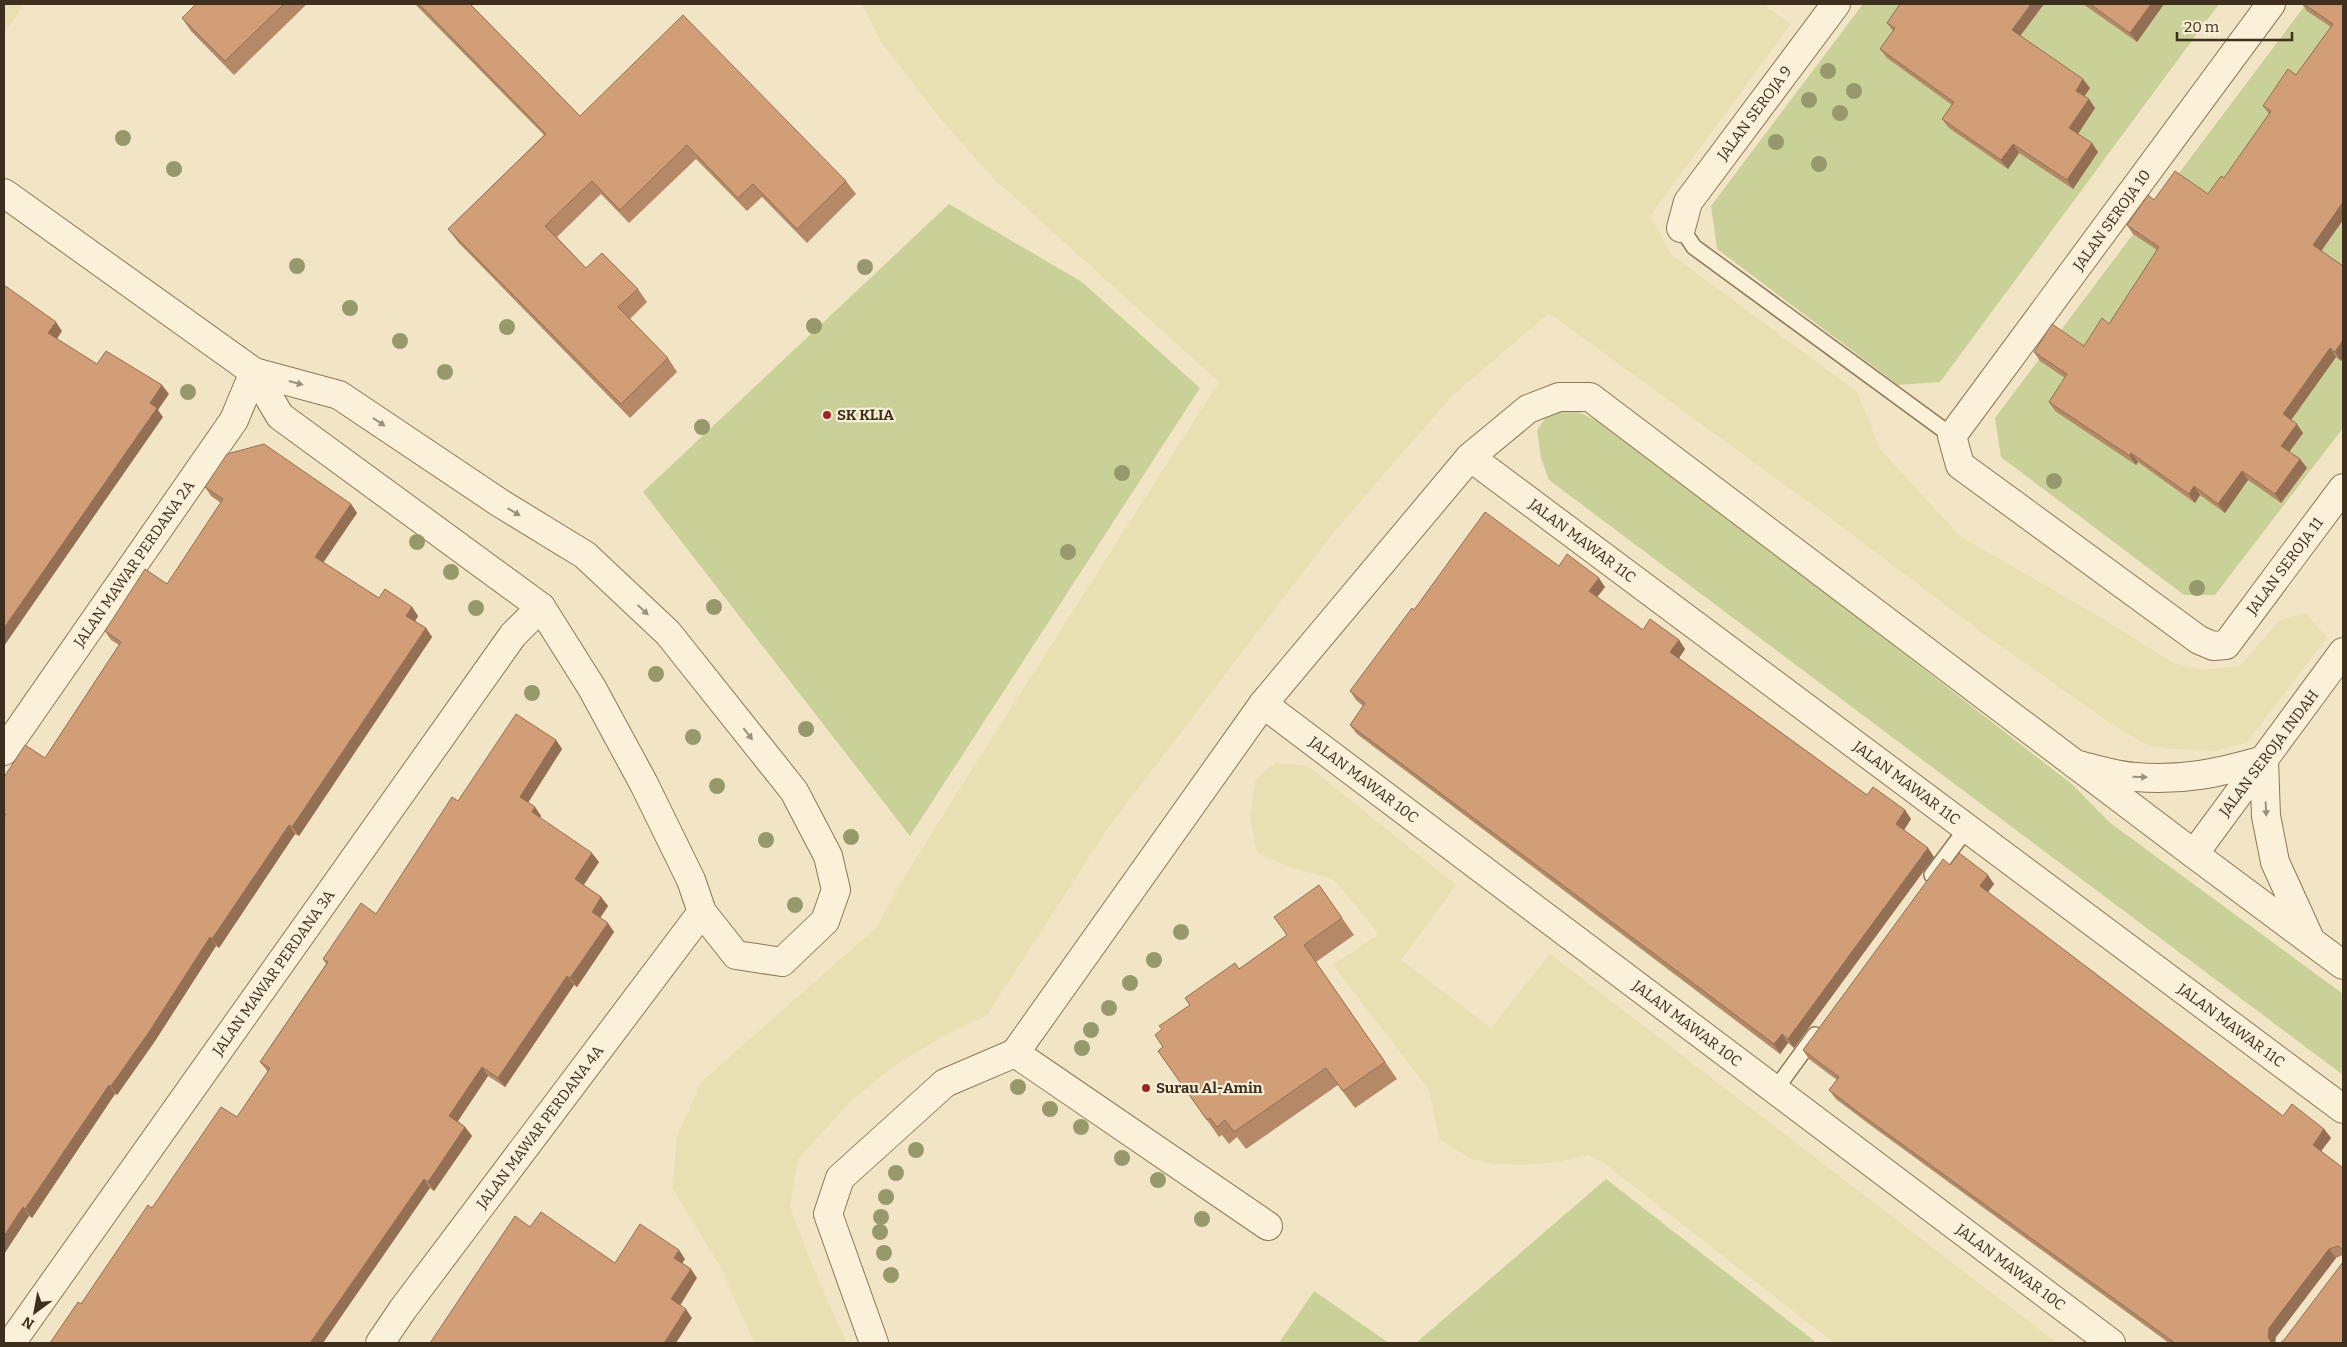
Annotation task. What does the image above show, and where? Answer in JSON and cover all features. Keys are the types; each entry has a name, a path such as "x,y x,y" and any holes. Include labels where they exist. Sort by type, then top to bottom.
{"street":[{"name":"JALAN SEROJA 9","path":"1681,228 1688,202 1836,4"},
{"name":"JALAN SEROJA 10","path":"1952,436 2271,4"},
{"path":"4,193 254,372 339,395 500,503 585,554 668,633 794,791 828,856 836,890 825,921 782,962 736,955 702,912 691,880 644,784 592,688 541,607 280,416 254,372"},
{"name":"JALAN MAWAR PERDANA 2A","path":"4,751 234,420 254,372"},
{"path":"874,1343 828,1214 840,1178 945,1083 1015,1053 1263,704 1470,457 1528,409 1559,397 1590,397 2343,965"},
{"name":"JALAN SEROJA 11","path":"1952,436 1960,465 2199,640 2213,646 2226,645 2343,488"},
{"name":"JALAN MAWAR 11C","path":"1470,457 2343,1108"},
{"name":"JALAN MAWAR PERDANA 3A","path":"11,1343 513,635 541,607"},
{"name":"JALAN SEROJA INDAH","path":"2194,854 2343,652"},
{"name":"JALAN MAWAR 10C","path":"1263,704 2111,1343"},
{"path":"2075,764 2134,778 2193,778 2217,774 2264,760 2266,816 2275,862 2310,940"},
{"name":"JALAN MAWAR PERDANA 4A","path":"380,1343 403,1309 702,912"},
{"path":"1015,1053 1268,1226"}],"lane":[{"path":"1681,228 1694,247 1952,436"},
{"path":"1926,884 1967,828"},
{"path":"1775,1090 1821,1026"}],"shaded area":[{"path":"4,4 25,4 4,33"},
{"path":"862,4 1762,4 1791,24 1650,216 1671,254 1857,392 1881,450 1960,536 2100,617 2175,664 2202,670 2240,666 2280,620 2306,613 2327,638 2247,742 2215,751 2172,749 2146,745 2107,721 1984,634 1830,518 1549,313 1452,396 1333,533 1108,828 987,1015 935,1041 891,1068 850,1102 798,1159 790,1207 814,1270 847,1343 754,1343 721,1268 672,1188 677,1137 701,1082 877,927 903,879 967,777 1219,382 992,177 939,117 881,42"},
{"path":"1276,763 1308,766 1456,885 1401,960 1491,1028 1550,954 2057,1343 1834,1343 1604,1163 1588,1155 1557,1162 1523,1165 1495,1164 1471,1159 1439,1139 1429,1090 1333,965 1378,935 1372,925 1333,879 1289,867 1257,853 1250,818 1256,778"}],"green space":[{"path":"1863,4 2219,4 1940,382 1898,385 1717,249 1711,206"},
{"path":"2306,4 2343,4 2343,428 2215,595 2184,595 2001,457 1995,418"},
{"path":"949,204 1082,282 1200,388 910,836 643,492"},
{"path":"1571,408 1601,423 1678,478 2073,785 2109,822 2343,994 2343,1075 1549,480 1541,458 1537,430 1549,413"},
{"path":"1606,1179 1817,1343 1416,1343"},
{"path":"1314,1291 1389,1343 1279,1343"}],"building":[{"path":"196,4 284,4 225,61 182,18"},
{"path":"419,4 470,4 580,116 683,15 846,181 797,229 753,184 738,198 687,145 620,210 592,181 545,226 586,268 602,253 638,289 618,307 668,358 621,404 448,229 546,134"},
{"path":"1900,4 2031,4 2012,30 2083,79 2076,91 2089,99 2069,128 2092,143 2067,180 2013,144 2001,160 1942,119 1954,102 1880,49 1895,28 1887,23"},
{"path":"2090,4 2151,4 2130,33"},
{"path":"2304,4 2343,4 2343,202 2313,245 2343,266 2343,340 2335,352 2330,348 2283,414 2297,424 2281,446 2300,459 2275,494 2242,471 2218,504 2194,486 2189,494 2131,453 2130,456 2049,402 2067,374 2034,352 2052,324 2084,346 2102,318 2109,324 2159,247 2127,225 2148,195 2154,200 2175,171 2208,194 2221,176 2224,178 2271,111 2263,106 2288,69 2296,75 2333,24"},
{"path":"4,285 56,322 48,333 97,364 106,351 162,385 150,403 157,408 4,628"},
{"path":"264,444 351,504 315,557 379,598 385,589 412,607 406,616 426,628 292,827 289,825 212,939 210,937 149,1032 111,1086 109,1085 25,1209 23,1207 4,1236 4,818 6,814 4,813 4,777 25,745 45,758 121,642 105,631 145,569 167,584 223,499 205,487 227,454"},
{"path":"1485,512 1559,566 1567,554 1599,578 1589,591 1643,630 1650,619 1679,640 1670,652 1867,795 1873,787 1905,810 1896,824 1928,848 1788,1039 1782,1034 1774,1044 1350,725 1365,703 1350,691 1412,608 1414,610"},
{"path":"516,714 556,740 520,797 535,807 532,812 592,853 575,879 601,897 592,912 608,923 570,978 567,976 498,1078 482,1067 449,1116 465,1127 428,1182 424,1179 310,1343 50,1343 78,1302 81,1304 148,1205 152,1208 221,1107 237,1117 270,1068 260,1062 328,962 323,959 361,903 376,914 452,797 458,801"},
{"path":"1959,853 1988,875 1980,886 2283,1116 2292,1104 2324,1129 2313,1145 2343,1168 2343,1250 2338,1246 2329,1249 2269,1328 2268,1337 2271,1342 2280,1343 2175,1343 1829,1090 1839,1077 1803,1050 1943,859 1950,865"},
{"name":"Surau Al-Amin","path":"1319,885 1342,918 1304,945 1385,1062 1343,1091 1326,1068 1234,1132 1225,1120 1217,1127 1210,1118 1207,1120 1158,1051 1163,1047 1155,1035 1162,1029 1159,1026 1190,1005 1185,998 1235,963 1239,969 1287,935 1274,917"},
{"path":"541,1212 615,1263 640,1224 679,1250 674,1258 691,1269 671,1299 686,1309 664,1343 430,1343 515,1216 530,1227"},
{"path":"2343,1262 2343,1343 2280,1343 2284,1340"}],"place":[{"name":"SK KLIA","path":"827,415"},
{"name":"Surau Al-Amin","path":"1146,1088"}]}
